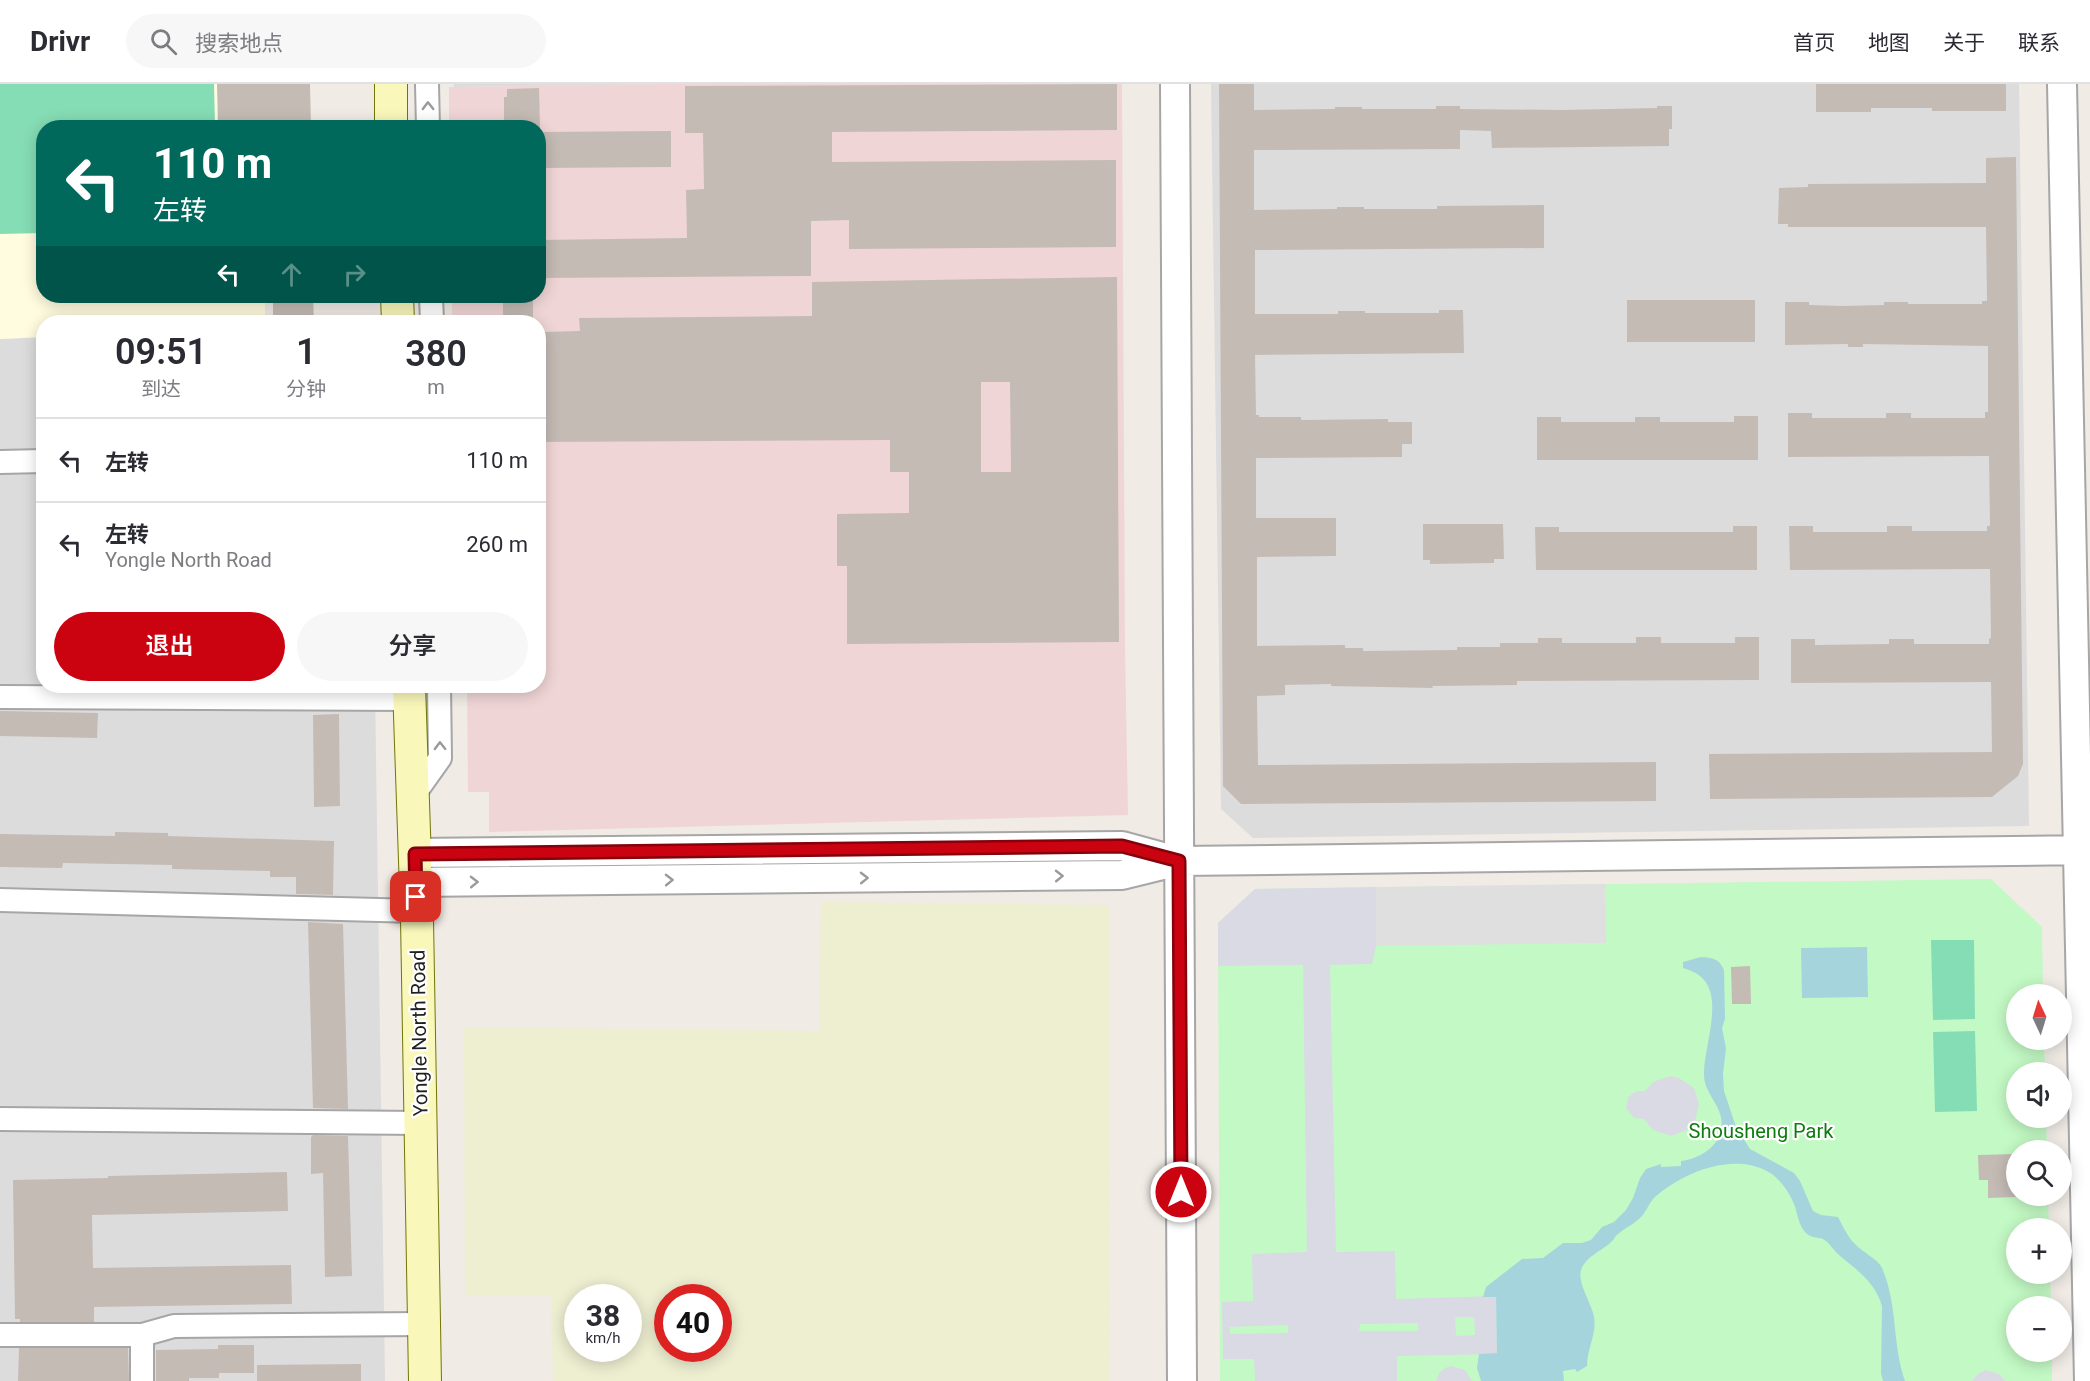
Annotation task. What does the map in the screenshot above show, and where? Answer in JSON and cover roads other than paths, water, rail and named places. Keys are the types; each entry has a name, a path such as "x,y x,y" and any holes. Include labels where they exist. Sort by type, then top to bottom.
{"main road":[{"path":"391,84 391,120"},
{"name":"Yongle North Road","path":"410,693 416,882 425,1381"}],"street":[{"path":"427,84 428,120"},
{"path":"1175,84 1182,1381"},
{"path":"2062,84 2084,850 2089,1381"},
{"path":"0,462 36,461"},
{"path":"0,697 328,693"},
{"path":"413,796 440,758 439,693"},
{"path":"0,900 416,882 1122,846 1179,861 2084,850"},
{"path":"0,1119 421,1123"},
{"path":"0,1335 141,1335 174,1326 424,1324"},
{"path":"141,1335 142,1381"}],"water":[{"path":"1867,947 1868,997 1802,998 1801,948"},
{"path":"1701,957 1712,958 1724,970 1725,1019 1722,1028 1726,1048 1724,1091 1736,1127 1750,1149 1794,1173 1813,1211 1821,1215 1838,1217 1852,1241 1882,1268 1891,1296 1898,1353 1905,1381 1883,1381 1881,1373 1882,1306 1875,1290 1825,1240 1812,1237 1803,1230 1789,1194 1774,1176 1751,1165 1737,1164 1707,1168 1692,1173 1666,1188 1653,1199 1639,1219 1583,1265 1581,1281 1595,1323 1587,1366 1577,1372 1575,1369 1563,1371 1564,1381 1481,1381 1477,1368 1479,1354 1497,1353 1496,1297 1483,1297 1486,1287 1522,1259 1543,1258 1563,1243 1582,1243 1591,1240 1602,1227 1614,1222 1626,1210 1646,1169 1661,1164 1661,1167 1681,1166 1681,1161 1699,1156 1714,1145 1718,1138 1722,1121 1704,1078 1711,1022 1711,996 1700,976 1683,968 1683,962"}],"park label":[{"name":"Shousheng Park","path":"1761,1131"}]}
